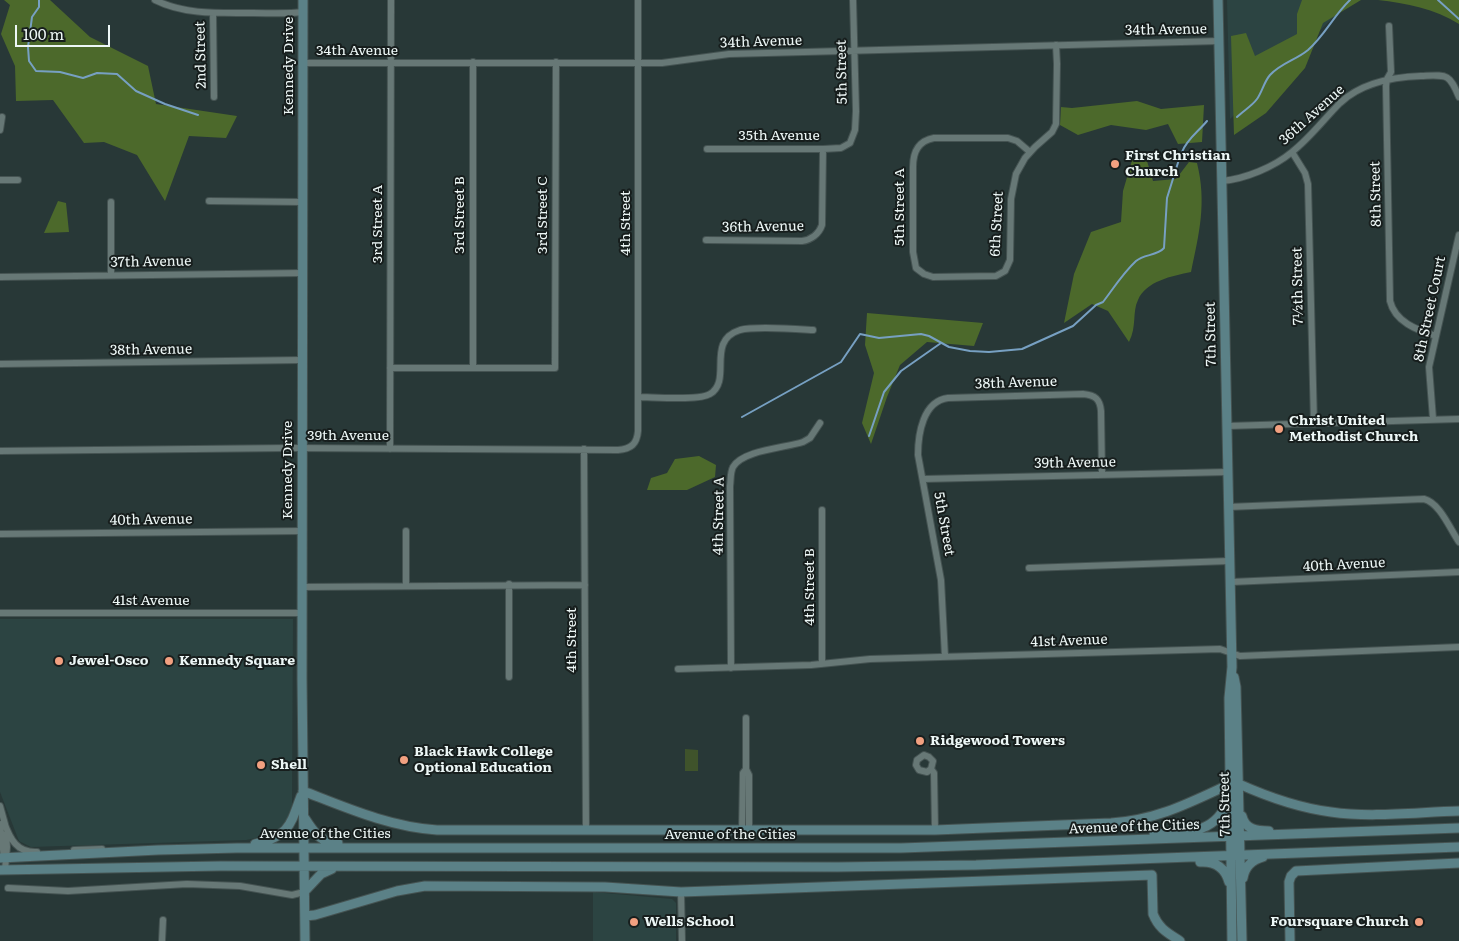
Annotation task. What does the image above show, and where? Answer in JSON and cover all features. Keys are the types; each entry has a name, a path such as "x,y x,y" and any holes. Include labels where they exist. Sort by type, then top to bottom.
{"main road":[{"name":"Kennedy Drive","path":"303,0 302,613 305,941"},
{"name":"7th Street","path":"1218,0 1229,561 1231,582 1232,667 1229,698 1235,837 1231,887 1232,941"},
{"name":"7th Street","path":"1233,787 1239,808 1235,837"},
{"name":"Avenue of the Cities","path":"303,792 375,819 411,828 437,830 935,830 1138,821 1164,814 1233,787"},
{"path":"1063,843 1119,836 1187,832 1201,829 1222,814 1233,787 1332,812 1372,814 1459,811"},
{"path":"225,848 275,839 288,828 303,792"},
{"path":"1239,808 1246,825 1261,831 1313,828 1364,832"},
{"path":"304,817 318,836 329,842 412,844 463,848"},
{"name":"Avenue of the Cities","path":"3,858 144,850 225,848 835,849 1063,843 1459,828"},
{"path":"3,870 182,866 838,868 1459,847"},
{"path":"1241,903 1243,876 1249,863 1277,854"},
{"name":"7th Street","path":"1235,855 1241,903 1242,941"},
{"path":"1115,860 1161,863 1210,862 1218,865 1225,871 1231,887"},
{"path":"1290,941 1289,879 1293,873 1300,870 1459,863"},
{"path":"304,892 321,874 340,867"},
{"path":"305,916 315,915 397,891 425,886 605,887 682,892 1152,875 1155,919 1164,931 1180,941"}],"street":[{"path":"155,0 175,8 213,13 303,12"},
{"name":"3rd Street A","path":"390,449 391,0"},
{"name":"4th Street","path":"634,444 638,438 638,0"},
{"name":"5th Street","path":"850,143 855,130 853,0"},
{"name":"2nd Street","path":"213,13 214,97"},
{"name":"8th Street","path":"1389,26 1391,72 1387,79 1390,301 1392,309 1398,317 1413,327 1436,336"},
{"name":"34th Avenue","path":"303,63 638,63 678,62 719,55 1219,41"},
{"name":"6th Street","path":"1007,269 1011,254 1012,191 1016,174 1030,152 1050,135 1056,124 1058,64 1056,45"},
{"name":"3rd Street B","path":"472,367 473,62"},
{"name":"3rd Street C","path":"472,367 556,368 556,62"},
{"name":"36th Avenue","path":"1222,181 1235,179 1270,166 1292,152 1341,102 1366,86 1387,79 1440,76 1451,79 1459,97"},
{"path":"0,130 2,117"},
{"name":"5th Street A","path":"1007,269 1001,274 989,276 940,277 928,276 916,268 913,252 914,154 917,147 925,141 934,138 1001,138 1017,142 1030,152"},
{"name":"35th Avenue","path":"707,149 823,149 841,148 850,143"},
{"name":"36th Avenue","path":"706,240 802,241 818,233 822,225 823,149"},
{"name":"7½th Street","path":"1292,152 1308,184 1314,424"},
{"path":"0,180 18,180"},
{"path":"209,201 302,202"},
{"path":"111,202 111,275"},
{"name":"8th Street Court","path":"1433,419 1429,367 1459,235"},
{"name":"37th Avenue","path":"0,277 303,273"},
{"path":"638,397 698,398 712,393 719,382 720,350 725,341 737,331 749,329 813,330"},
{"name":"38th Avenue","path":"0,364 302,360"},
{"path":"390,368 472,367"},
{"name":"38th Avenue","path":"936,401 948,398 1083,394 1096,398 1101,411 1102,475"},
{"name":"5th Street","path":"936,401 926,417 919,436 918,455 940,580 945,657"},
{"path":"1227,426 1459,419"},
{"name":"4th Street A","path":"731,668 730,486 732,469 740,460 750,455 803,442 810,438 820,423"},
{"name":"39th Avenue","path":"0,451 302,448 624,450 634,444"},
{"name":"4th Street","path":"584,449 586,830"},
{"name":"39th Avenue","path":"923,479 1228,472"},
{"path":"1228,507 1412,499 1427,500 1438,508 1459,542"},
{"name":"4th Street B","path":"822,510 822,664"},
{"name":"40th Avenue","path":"0,534 302,531"},
{"path":"406,531 406,586"},
{"path":"1029,568 1229,561"},
{"name":"40th Avenue","path":"1231,582 1459,572"},
{"path":"509,584 509,677"},
{"path":"302,587 509,584 585,585"},
{"name":"41st Avenue","path":"0,613 302,613"},
{"name":"41st Avenue","path":"678,669 822,664 870,659 1220,649 1241,656 1459,647"},
{"path":"745,831 743,774 746,768 746,718"},
{"path":"931,769 934,773 935,830"},
{"path":"0,806 8,847 3,858 3,870"},
{"path":"2,823 14,843 21,849 29,852 93,849 144,850"},
{"path":"8,888 68,891 187,884 240,886 292,895 304,892"},
{"path":"682,892 682,941"},
{"path":"162,941 163,920"}],"shaded area":[{"path":"1227,0 1351,0 1230,119"},
{"path":"0,619 293,619 292,805 286,822 274,834 246,840 31,847 19,841 0,792"},
{"name":"Wells School","path":"593,892 672,899 676,903 676,941 593,941"}],"green space":[{"path":"4,0 50,0 90,37 148,66 156,104 237,116 226,138 189,136 165,201 137,155 104,142 84,143 53,100 16,101 15,66 1,34 10,5"},
{"path":"1302,0 1361,0 1323,23 1305,68 1266,113 1234,135 1231,36 1246,33 1255,56 1297,34 1297,14"},
{"path":"1378,0 1459,0 1459,24 1440,14 1420,8"},
{"path":"1137,101 1161,109 1204,105 1202,142 1178,144 1168,124 1146,130 1111,125 1078,135 1060,125 1061,107 1072,108"},
{"path":"1133,157 1147,161 1153,181 1176,179 1189,162 1197,163 1202,205 1191,272 1160,280 1147,288 1136,305 1133,330 1129,342 1108,311 1092,304 1064,323 1074,274 1091,232 1121,222 1123,191"},
{"path":"58,201 66,203 69,232 44,233"},
{"path":"867,313 983,323 974,346 927,342 900,365 871,444 862,423 874,373 865,345"},
{"path":"699,456 716,465 715,477 687,490 647,490 651,478 667,473 675,459"},
{"path":"685,749 698,750 698,771 685,771"}],"waterway":[{"path":"39,0 39,7 32,17 28,47 29,61 36,71 60,72 83,78 97,73 117,74 136,91 165,104 198,115"},
{"path":"1237,117 1257,99 1270,75 1279,67 1308,50 1350,0"},
{"path":"1438,0 1459,19"},
{"path":"1182,152 1190,139 1207,121"},
{"path":"742,417 841,362 860,334 879,338 921,334 929,336 949,347 989,352 1022,349 1073,326 1096,305 1103,302 1122,276 1136,261 1164,248 1167,198 1181,153"},
{"path":"869,436 884,392 901,371 941,343"}],"place":[{"name":"First Christian Church","path":"1115,164"},
{"name":"Christ United Methodist Church","path":"1279,429"},
{"name":"Jewel-Osco","path":"59,661"},
{"name":"Kennedy Square","path":"169,661"},
{"name":"Ridgewood Towers","path":"920,741"},
{"name":"Black Hawk College Optional Education","path":"404,760"},
{"name":"Shell","path":"261,765"},
{"name":"Wells School","path":"634,922"},
{"name":"Foursquare Church","path":"1419,922"}]}
